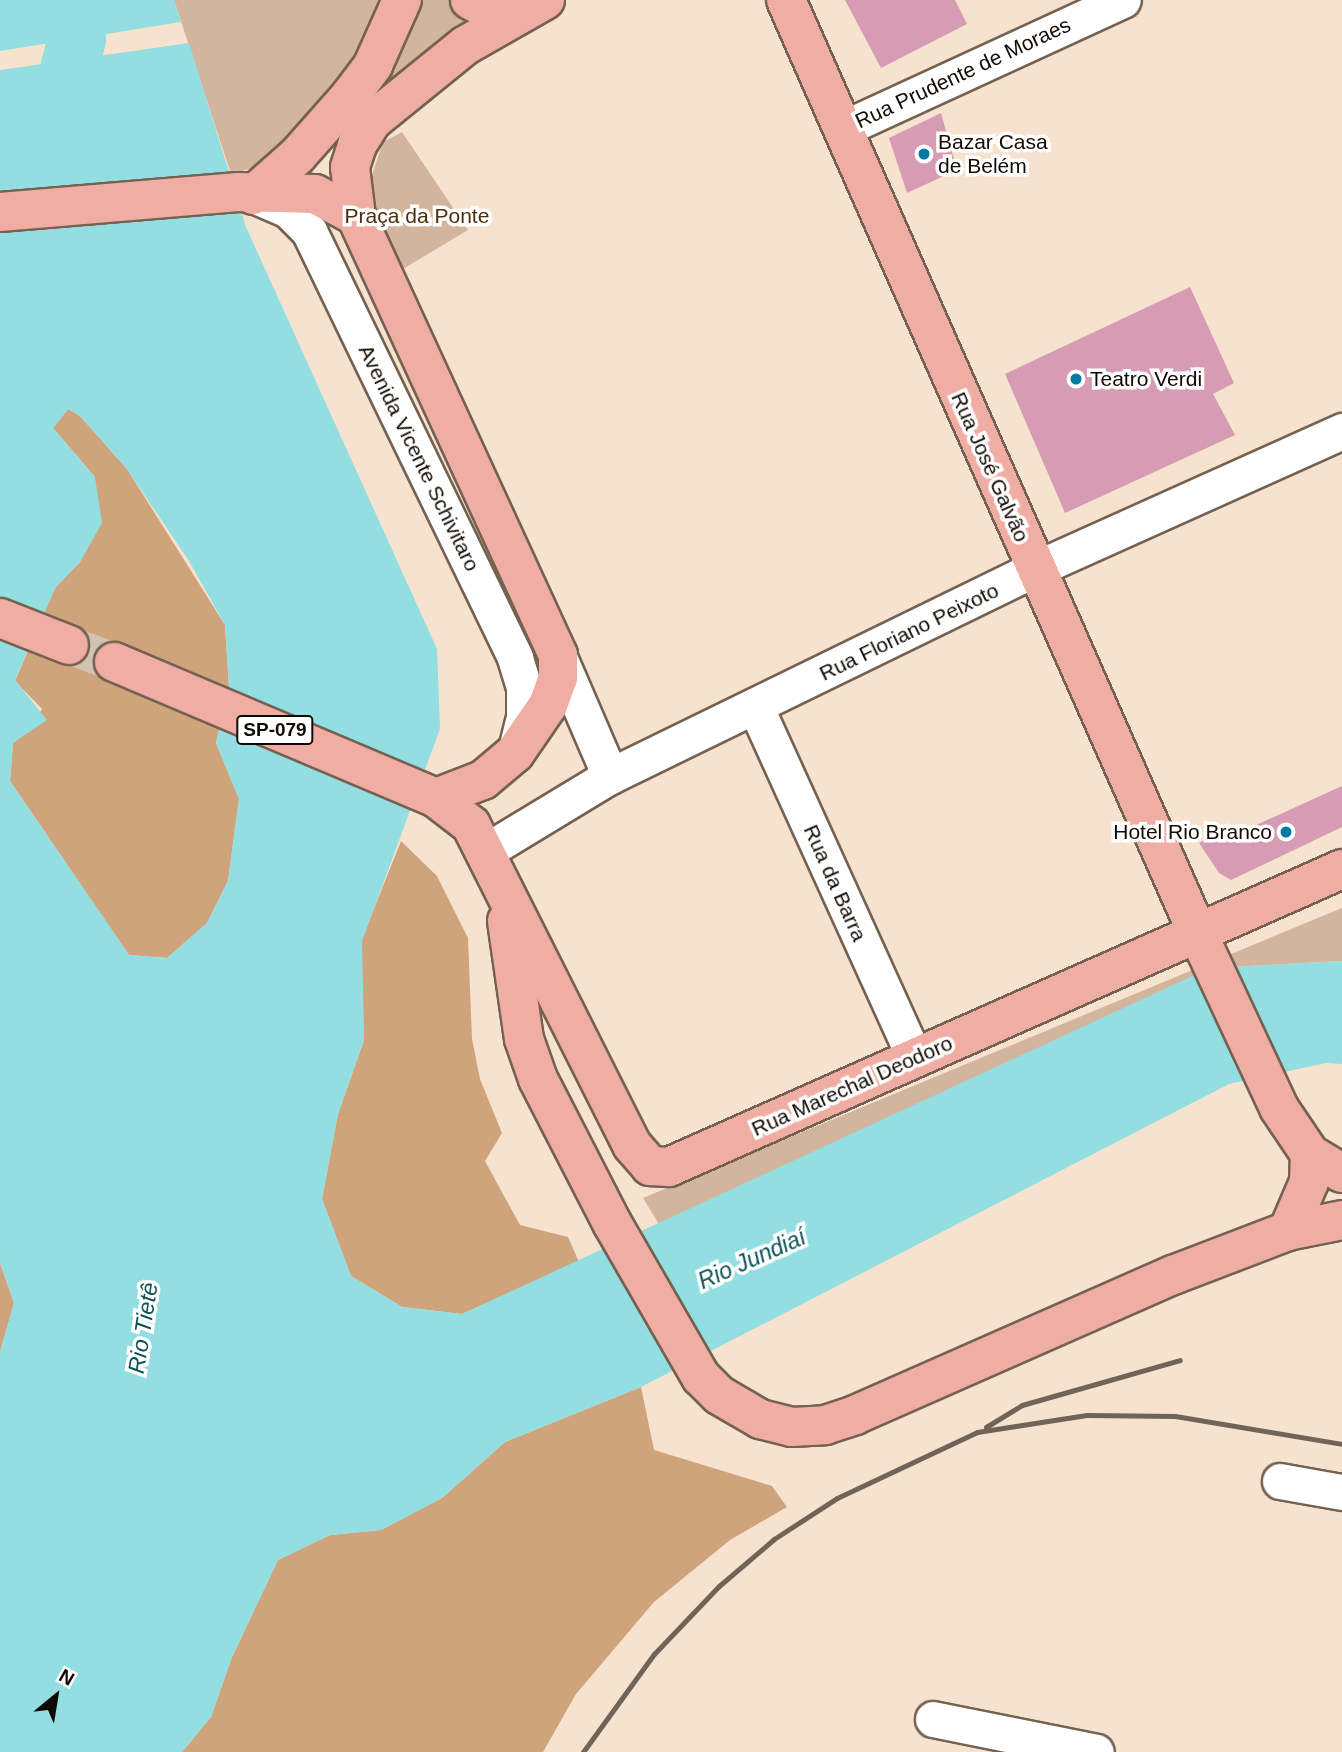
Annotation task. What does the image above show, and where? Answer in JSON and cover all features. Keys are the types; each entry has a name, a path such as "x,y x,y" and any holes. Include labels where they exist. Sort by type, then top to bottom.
{"main road":[{"path":"245,193 297,156 350,96 373,65 402,0"},
{"path":"470,0 505,19"},
{"name":"Avenida Vicente Schivitaro","path":"545,0 505,19 372,121 357,145 350,167 356,216 558,655"},
{"name":"Rua José Galvão","path":"786,0 1201,943 1279,1108 1326,1163"},
{"path":"0,212 245,193 315,194 356,216"},
{"path":"0,618 69,645"},
{"path":"436,798 483,780 515,753 548,705 558,678 558,655"},
{"name":"SP-079","path":"114,662 436,798"},
{"name":"Rua Marechal Deodoro","path":"436,798 471,825 632,1145 649,1166 669,1167 915,1058 1201,943 1342,869"},
{"name":"Rua Marechal Deodoro","path":"503,887 524,1039 538,1079 612,1223 701,1377 719,1395 760,1419 792,1427 825,1425 1173,1275 1288,1231 1342,1220"},
{"path":"1288,1231 1309,1182 1326,1163"}],"street":[{"name":"Rua Prudente de Moraes","path":"842,129 1123,0"},
{"name":"Avenida Vicente Schivitaro","path":"245,193 288,210 309,231 515,658 524,688 524,717 515,753"},
{"name":"Rua Floriano Peixoto","path":"486,851 610,776 756,708 1035,569 1342,431"},
{"name":"Avenida Vicente Schivitaro","path":"558,655 610,776"},
{"name":"Rua da Barra","path":"756,708 915,1058"},
{"path":"1280,1481 1342,1492"},
{"path":"933,1719 1096,1752"}],"green space":[{"path":"174,0 381,0 369,37 328,100 267,164 231,174"},
{"path":"412,0 477,0 463,23 340,133"},
{"name":"Praça da Ponte","path":"402,132 468,230 403,269 377,214 372,175 383,142"},
{"path":"1342,908 1342,961 1210,968 660,1226 643,1198"}],"shaded area":[{"path":"68,409 80,416 127,469 225,625 229,687 216,743 239,799 228,881 207,923 167,958 129,955 10,781 13,743 30,729 42,709 15,681 55,588 80,562 95,477 53,428"},
{"path":"401,841 437,876 468,938 472,1039 480,1079 502,1133 485,1161 520,1225 568,1237 579,1262 462,1314 402,1307 351,1276 322,1199 338,1114 364,1040 361,941"},
{"path":"0,1263 14,1303 0,1352"},
{"path":"641,1387 654,1450 772,1486 787,1507 730,1540 654,1602 576,1694 543,1752 182,1752 211,1717 232,1657 278,1560 330,1535 381,1530 442,1498 505,1442"}],"water":[{"path":"0,0 174,0 181,22 0,51"},
{"path":"189,43 246,227 437,649 440,729 362,941 364,1040 338,1114 322,1199 351,1276 402,1307 462,1314 1210,968 1342,961 1342,1064 1326,1063 1229,1084 641,1387 505,1442 442,1498 381,1530 330,1535 278,1560 232,1657 211,1717 182,1752 0,1752 0,1352 14,1303 0,1262 0,70","holes":["68,409 80,416 127,469 189,561 225,625 229,687 216,743 239,799 228,881 207,923 167,958 129,955 10,781 13,743 47,720 15,680 55,588 80,562 102,523 95,477 53,428"]}],"building":[{"path":"845,0 955,0 967,24 881,68"},
{"name":"Bazar Casa de Belém","path":"941,113 957,170 907,193 889,138"},
{"path":"1190,287 1234,383 1213,394 1235,435 1065,513 1005,374"},
{"name":"Hotel Rio Branco","path":"1342,786 1342,827 1231,880 1219,873 1199,843 1228,828 1232,836"}],"waterway":[{"path":"0,273 50,142 77,39 71,0"}],"tunnel":[{"path":"69,645 114,662"}],"railway":[{"path":"986,1427 1022,1405 1180,1360"},
{"path":"583,1752 654,1654 719,1586 774,1539 837,1498 977,1432 1087,1415 1175,1416 1342,1444"}],"place":[{"name":"Bazar Casa de Belém","path":"924,154"},
{"name":"Teatro Verdi","path":"1076,379"},
{"name":"Hotel Rio Branco","path":"1286,832"}],"water label":[{"name":"Rio Jundiaí","path":"752,1259"},
{"name":"Rio Tietê","path":"143,1328"}]}
